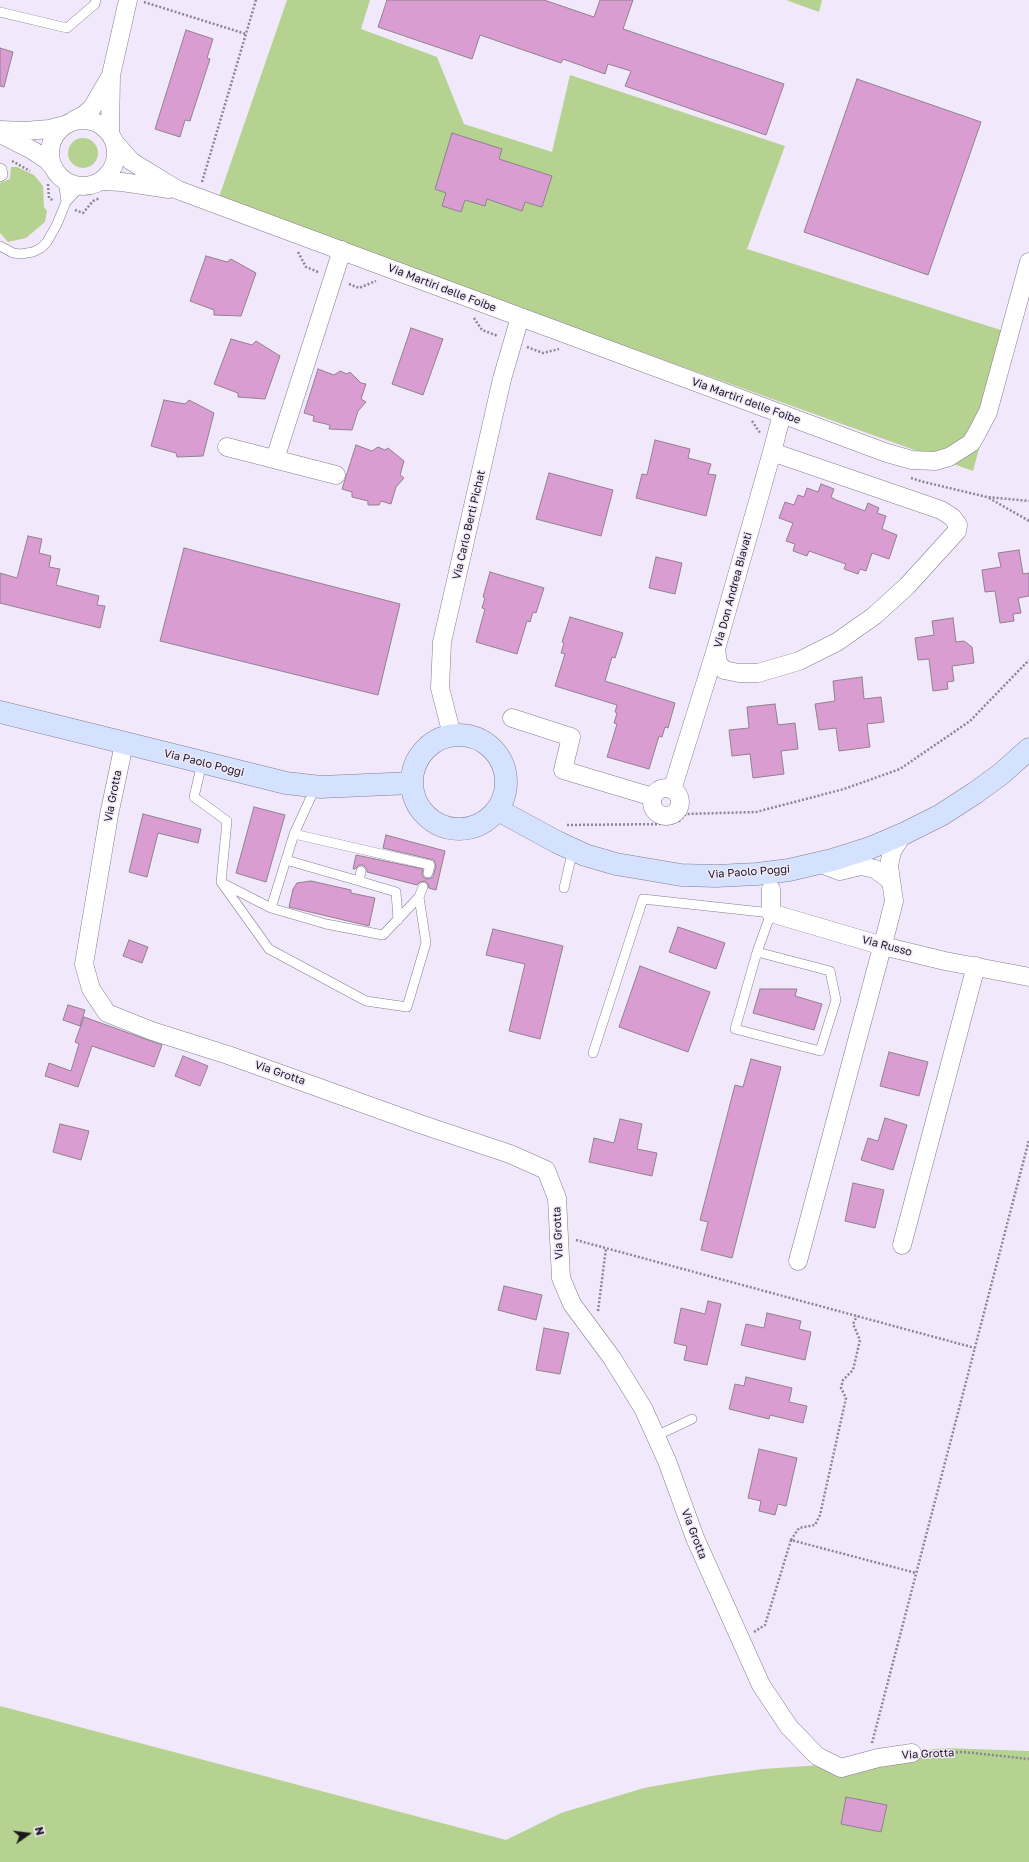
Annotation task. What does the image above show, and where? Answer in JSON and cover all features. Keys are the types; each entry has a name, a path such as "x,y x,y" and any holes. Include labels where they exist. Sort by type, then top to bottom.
{"main road":[{"name":"Via Paolo Poggi","path":"0,712 286,783 316,786 412,783"},
{"path":"452,735 468,735 483,741 495,751 504,764 507,780 505,796 498,810 482,824 461,830 440,826 423,813 414,794 412,783 417,761 423,752 431,744 441,738 452,735"},
{"name":"Via Paolo Poggi","path":"498,810 565,846 616,864 681,875 757,874 789,870 819,863 870,848 903,834 941,815 964,800 1001,774 1029,749"}],"street":[{"path":"101,181 114,167 117,154 113,138 111,75 128,0"},
{"path":"54,175 50,147 56,134 70,122 84,115 92,108 111,75"},
{"name":"Via Martiri delle Foibe","path":"0,130 24,131 50,129 82,119 94,121 105,127 131,161 178,190 887,453 912,460 935,461 949,457 971,443 988,412 1028,273"},
{"path":"0,134 32,150 46,160 54,175 73,185 81,186"},
{"name":"Via Martiri delle Foibe","path":"81,186 87,186 101,181 122,182 178,190"},
{"path":"275,459 342,250"},
{"name":"Via Carlo Berti Pichat","path":"452,735 440,688 442,642 502,379 520,317"},
{"name":"Via Don Andrea Biavati","path":"772,452 941,510 952,517 958,525 958,531 907,586 874,616 837,642 799,661 758,673 739,673 724,670 718,663 716,649 782,414"},
{"path":"227,448 336,475"},
{"path":"672,790 716,649"},
{"path":"512,718 571,737 563,770 653,797"},
{"name":"Via Grotta","path":"124,744 109,815 84,964 92,989 108,1013 152,1031 228,1055 420,1124 510,1154 546,1170 557,1198 561,1278 572,1304 612,1358 643,1408 667,1461 695,1538 760,1685 789,1727 817,1756 841,1768 868,1761 912,1753"},
{"path":"660,790 672,790 677,794 679,802 677,811 669,816 665,816 657,812 652,804 653,797 660,790"},
{"path":"798,1261 883,946 894,901 890,866 892,851 903,834"},
{"path":"819,863 840,871 861,866 875,869 891,881"},
{"path":"771,889 771,913"},
{"name":"Via Russo","path":"771,913 883,946 946,961 1029,976"},
{"path":"902,1245 976,966"}],"lane":[{"path":"0,12 67,28 95,4 96,0"},
{"path":"0,168 2,169 3,175 0,177"},
{"path":"54,175 65,204"},
{"path":"0,246 21,254 32,252 41,248 47,242 65,204 81,186"},
{"path":"202,762 194,798 227,821 221,882 269,949 366,1001 407,1008 426,942 419,897"},
{"path":"272,908 294,834 316,786"},
{"path":"294,834 365,854 430,865 428,873"},
{"path":"564,888 565,846"},
{"path":"286,860 396,892 398,920"},
{"path":"359,882 361,871"},
{"path":"222,884 272,908 326,924 383,935 419,897 423,887"},
{"path":"593,1053 643,899 771,913 757,952 735,1029 820,1051 836,1000 830,971 757,952"},
{"path":"656,1436 692,1419"}],"path":[{"path":"138,0 246,34"},
{"path":"197,197 256,0"},
{"path":"10,160 31,171"},
{"path":"54,175 49,185 48,198 65,204"},
{"path":"987,497 1029,521"},
{"path":"565,846 566,826 670,824 679,821 686,814 756,812 844,789 900,769 970,721 1029,660"},
{"path":"868,1761 1029,1140"},
{"path":"558,1236 975,1348"},
{"path":"594,1335 606,1248"},
{"path":"740,1641 765,1625 791,1540 799,1528 815,1525 820,1514 846,1398 841,1388 842,1380 853,1370 860,1340 854,1324 857,1316"},
{"path":"791,1540 916,1573"},
{"name":"Via Grotta","path":"912,1753 964,1752 1029,1759"}],"green space":[{"path":"287,0 370,0 361,29 437,57 464,124 552,152 570,75 785,146 747,249 1010,333 973,471 218,200"},
{"path":"786,0 822,0 819,12"},
{"path":"83,138 89,139 97,147 97,159 89,167 83,168 77,167 69,159 68,153 69,147 77,139"},
{"path":"11,167 17,167 34,175 43,186 44,207 47,211 45,222 26,238 8,242 0,233 0,183 10,179"},
{"path":"0,1706 506,1840 561,1813 644,1788 711,1776 763,1769 822,1765 883,1755 945,1748 1029,1751 1029,1862 0,1862"}],"building":[{"path":"387,0 544,0 594,17 600,0 633,0 623,29 784,84 766,135 625,86 631,71 608,64 605,74 563,59 561,63 480,35 472,59 378,27"},
{"path":"186,30 213,39 207,58 210,59 190,121 185,120 180,137 155,129"},
{"path":"0,48 13,52 4,87 0,86"},
{"path":"857,79 981,122 928,275 804,232"},
{"path":"452,133 502,149 499,159 552,176 542,207 525,202 522,211 487,199 485,206 465,200 461,212 442,206 446,193 435,189"},
{"path":"206,256 227,262 231,259 256,273 241,316 214,315 214,310 190,301"},
{"path":"411,328 443,339 423,395 392,384"},
{"path":"231,339 252,345 256,341 280,356 265,399 238,397 238,393 214,384"},
{"path":"318,369 334,375 340,371 347,374 350,372 361,383 366,384 361,399 366,402 358,411 352,430 329,429 330,425 313,421 314,416 304,413"},
{"path":"164,400 185,404 189,400 214,413 203,456 177,457 176,453 151,446"},
{"path":"655,440 690,449 688,458 711,464 708,474 716,475 706,516 636,498 642,474 647,475"},
{"path":"356,445 372,451 378,447 385,450 388,448 404,461 400,475 404,478 396,487 391,504 381,501 379,505 368,505 368,501 352,497 352,492 342,489"},
{"path":"549,473 613,490 601,536 536,519"},
{"path":"821,484 834,489 831,497 836,500 865,511 868,503 879,508 877,513 886,516 882,529 897,535 889,559 872,553 866,571 860,569 858,574 844,569 846,564 809,551 807,556 793,551 795,544 786,541 793,523 779,518 785,502 794,505 798,495 804,497 807,488 818,492"},
{"path":"28,536 42,539 39,553 51,556 49,567 60,569 56,585 99,596 97,605 105,606 100,628 0,603 0,573 17,578"},
{"path":"184,548 400,604 378,695 160,641"},
{"path":"1019,550 1023,574 1029,573 1029,596 1018,598 1021,613 1013,614 1014,621 1000,623 995,591 985,592 982,570 1001,567 998,553"},
{"path":"656,557 682,563 675,594 649,588"},
{"path":"490,572 544,588 536,613 533,612 530,622 527,621 517,654 476,642 485,609 482,608 485,598 483,597"},
{"path":"570,617 623,633 615,658 612,657 605,681 675,703 668,728 665,727 662,737 659,736 649,769 607,757 617,724 614,723 617,713 615,712 617,705 555,686 565,654 561,653 564,643 562,642"},
{"path":"953,618 956,642 964,641 972,647 974,663 952,666 954,681 947,682 948,689 933,691 929,659 918,660 915,638 934,635 932,621"},
{"path":"862,677 864,699 881,697 884,722 867,724 870,747 839,751 836,728 819,730 815,704 835,701 833,681"},
{"path":"775,704 778,725 795,723 798,749 781,751 784,774 753,778 750,754 732,756 729,730 749,728 747,707"},
{"path":"254,807 285,815 266,882 236,873"},
{"path":"143,814 201,829 198,843 158,833 147,877 129,872"},
{"path":"386,835 445,851 436,890 429,888 425,881 420,882 417,885 367,872 367,869 363,865 359,865 353,869 356,855 423,869 422,874 424,878 429,879 433,877 436,866 434,860 383,848"},
{"path":"311,881 351,890 351,893 375,898 369,926 289,907 293,889 297,883"},
{"path":"678,927 725,943 716,969 669,952"},
{"path":"493,929 563,946 540,1039 509,1031 525,964 486,955"},
{"path":"129,940 148,947 142,963 123,956"},
{"path":"640,966 710,992 688,1052 619,1027"},
{"path":"760,989 797,989 795,996 822,1004 814,1030 753,1013"},
{"path":"68,1005 85,1010 80,1026 63,1020"},
{"path":"84,1017 162,1045 154,1067 92,1046 78,1087 45,1076 49,1063 71,1071 79,1044 75,1042"},
{"path":"889,1052 928,1062 919,1096 880,1086"},
{"path":"183,1056 208,1066 200,1086 175,1076"},
{"path":"751,1059 781,1067 732,1258 701,1250 708,1222 700,1220 735,1085 743,1087"},
{"path":"885,1118 907,1125 893,1170 861,1160 868,1138 878,1141"},
{"path":"620,1119 642,1124 637,1149 657,1153 652,1176 589,1162 594,1138 614,1143"},
{"path":"60,1124 89,1131 81,1160 53,1152"},
{"path":"853,1183 884,1190 875,1228 845,1221"},
{"path":"504,1286 542,1295 536,1320 498,1310"},
{"path":"708,1301 721,1304 707,1365 684,1360 687,1346 674,1343 681,1308 705,1314"},
{"path":"767,1313 801,1321 799,1329 811,1332 805,1360 741,1345 746,1324 764,1328"},
{"path":"544,1328 569,1333 560,1374 536,1370"},
{"path":"746,1377 792,1388 789,1402 807,1406 803,1423 770,1415 769,1419 729,1409 735,1384 744,1386"},
{"path":"759,1449 797,1458 786,1506 778,1504 775,1515 759,1511 761,1501 748,1498"},
{"path":"846,1797 887,1805 881,1832 841,1824"}]}
